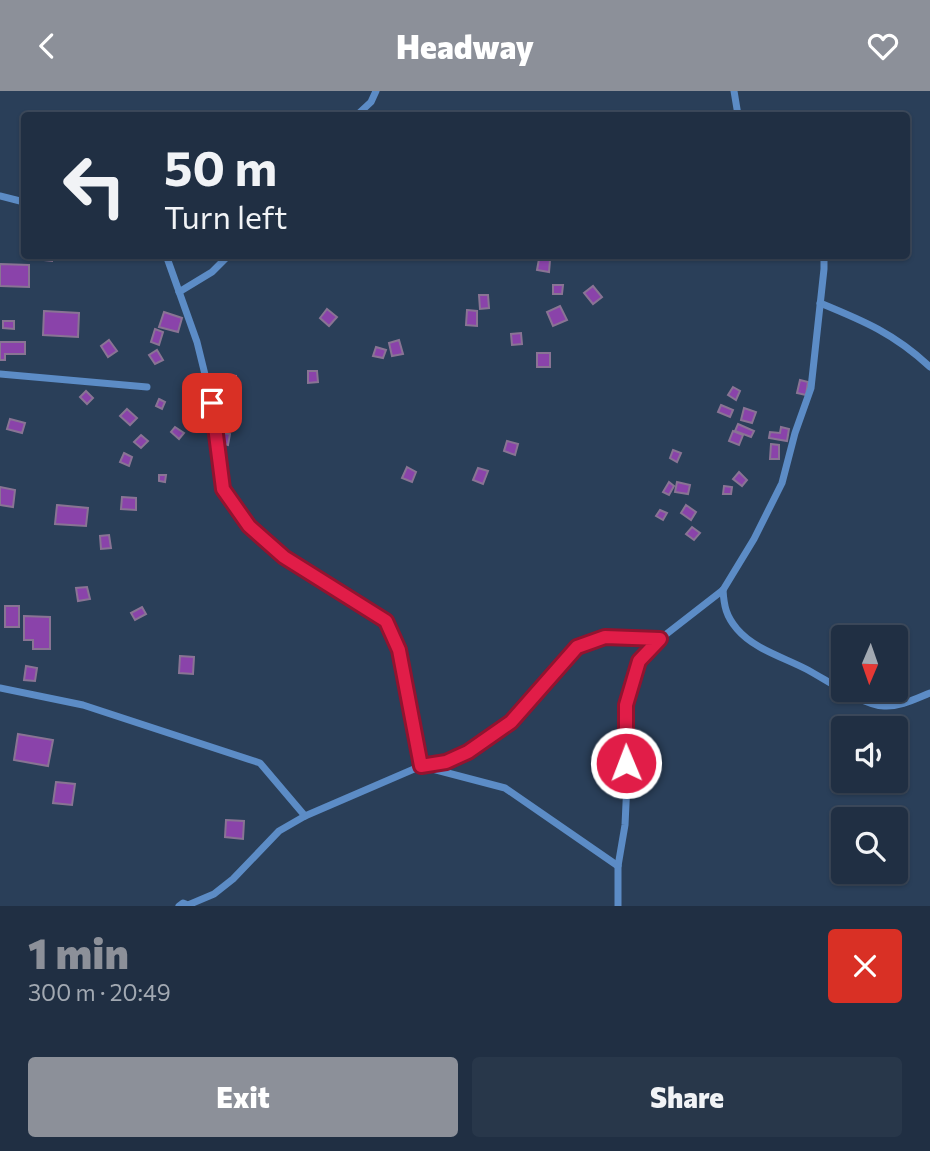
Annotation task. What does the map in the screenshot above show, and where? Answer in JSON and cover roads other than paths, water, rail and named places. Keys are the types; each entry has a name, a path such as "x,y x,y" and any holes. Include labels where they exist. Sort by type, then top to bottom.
{"street":[{"path":"360,112 376,91"},
{"path":"734,91 738,112"},
{"path":"0,196 21,201"},
{"path":"167,259 197,342 212,403 223,489 249,526 284,557 386,621 399,650 421,766"},
{"path":"178,292 212,272 225,259"},
{"path":"618,906 618,866 625,825 627,782 626,705 639,661 660,639 723,590 754,539 782,483 795,433 811,388 824,259"},
{"path":"820,303 870,323 916,354 930,367"},
{"path":"0,374 147,387"},
{"path":"723,590 725,613 739,631 773,655 806,669 842,690 882,707 901,704 930,693"},
{"path":"178,906 183,903 188,905 214,894 246,868 261,847 279,831 305,815 421,766 446,762 468,752 511,722 577,647 605,637 660,639"},
{"path":"0,688 83,705 260,763 305,815"},
{"path":"421,766 505,787 618,866"}]}
